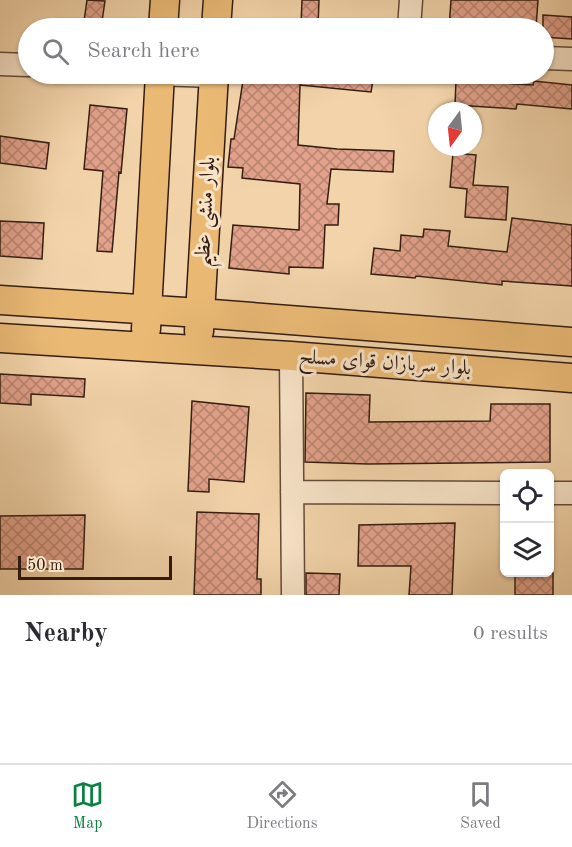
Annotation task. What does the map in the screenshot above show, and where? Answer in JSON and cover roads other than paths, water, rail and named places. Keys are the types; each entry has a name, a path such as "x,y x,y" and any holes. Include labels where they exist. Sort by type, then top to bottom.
{"main road":[{"path":"164,18 165,0"},
{"path":"217,18 218,0"},
{"path":"145,347 158,84"},
{"name":"بلوار منشی عظیم","path":"198,351 213,84"},
{"name":"بلوار سربازان قوای مسلح","path":"0,300 572,342"},
{"name":"بلوار سربازان قوای مسلح","path":"0,338 291,356 572,378"}],"street":[{"path":"410,18 411,0"},
{"path":"554,58 572,59"},
{"path":"0,64 18,65"},
{"path":"291,356 293,595"},
{"path":"292,492 500,493"},
{"path":"554,493 572,493"}]}
